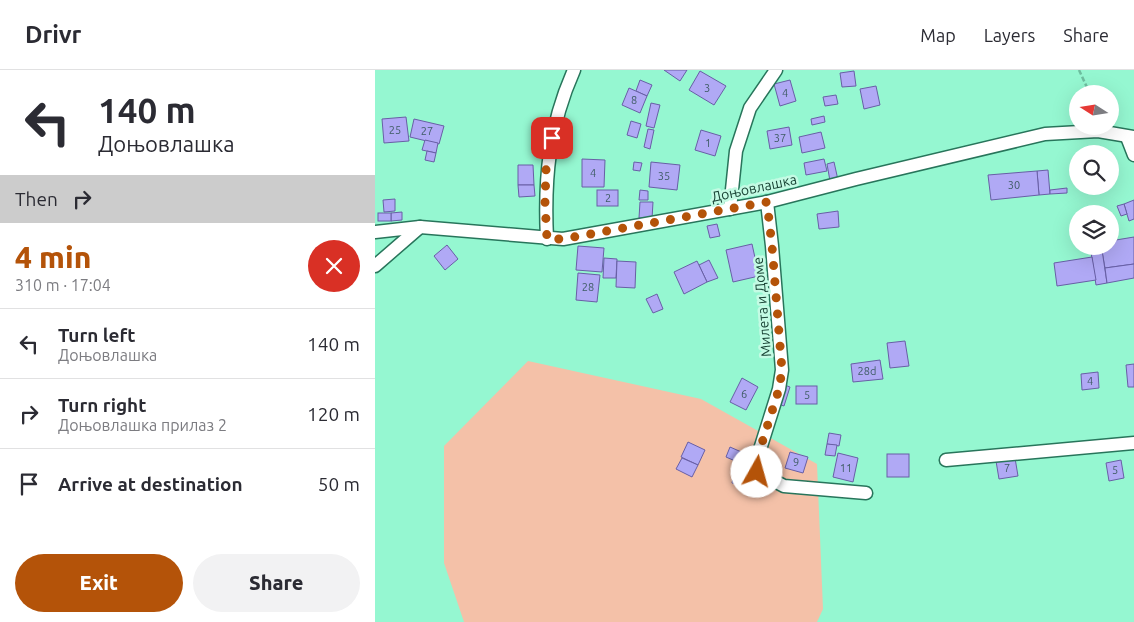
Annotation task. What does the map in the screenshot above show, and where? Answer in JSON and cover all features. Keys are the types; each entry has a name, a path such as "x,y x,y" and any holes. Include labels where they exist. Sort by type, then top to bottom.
{"street":[{"path":"547,239 546,170 555,122 574,70"},
{"path":"730,208 736,151 750,108 776,70"},
{"name":"Доњовлашка","path":"375,232 420,227 563,239 767,202 1045,134 1099,131 1130,137"},
{"path":"1130,137 1134,155"},
{"name":"Милета и Доме","path":"767,202 782,370 779,389 756,462 757,472 784,486 867,493"},
{"path":"375,266 420,227"},
{"path":"946,460 1134,443"}],"path":[{"path":"1079,70 1086,85"}],"shaded area":[{"path":"528,361 701,399 817,464 823,609 817,622 464,622 444,563 444,446"}],"building":[{"path":"664,70 687,70 680,81"},
{"path":"700,71 726,86 714,105 689,90"},
{"path":"854,71 856,86 842,87 840,73"},
{"path":"640,80 652,85 647,96 636,91"},
{"path":"790,80 796,101 780,106 774,84"},
{"path":"876,86 880,105 864,109 860,89"},
{"path":"629,88 647,96 640,113 622,105"},
{"path":"836,95 838,104 825,106 823,97"},
{"path":"651,103 660,105 654,128 646,126"},
{"path":"824,116 825,122 812,125 811,119"},
{"path":"406,117 409,141 384,143 382,119"},
{"path":"414,119 444,126 439,144 410,137"},
{"path":"631,121 641,124 637,138 627,135"},
{"path":"789,127 792,145 770,149 767,131"},
{"path":"648,129 654,130 650,149 644,147"},
{"path":"701,130 721,136 715,156 695,150"},
{"path":"821,132 825,148 802,153 799,137"},
{"path":"425,140 438,143 436,153 422,150"},
{"path":"427,151 436,153 434,162 425,160"},
{"path":"582,159 605,160 604,187 582,187"},
{"path":"824,159 827,171 806,175 804,163"},
{"path":"634,162 642,163 640,171 633,170"},
{"path":"651,162 680,165 677,190 649,187"},
{"path":"834,162 838,180 830,181 827,164"},
{"path":"518,165 533,165 534,185 518,185"},
{"path":"1048,170 1050,194 1039,195 1037,171"},
{"path":"1037,171 1039,195 991,200 988,175"},
{"path":"518,185 534,185 535,196 519,197"},
{"path":"1067,188 1067,193 1050,194 1050,190"},
{"path":"597,190 618,190 618,206 597,206"},
{"path":"640,190 648,191 648,200 639,200"},
{"path":"395,199 395,211 384,212 383,200"},
{"path":"1134,200 1134,219 1129,221 1124,204"},
{"path":"640,202 653,202 652,219 639,218"},
{"path":"1124,204 1127,214 1121,216 1119,205"},
{"path":"838,211 839,227 819,229 817,214"},
{"path":"402,212 402,220 391,221 391,213"},
{"path":"378,213 391,213 391,221 378,221"},
{"path":"717,224 720,236 710,238 707,226"},
{"path":"1134,237 1134,264 1105,268 1103,255 1119,255 1119,240"},
{"path":"752,244 759,276 733,282 726,250"},
{"path":"447,245 458,259 445,270 434,256"},
{"path":"578,246 604,248 602,272 576,270"},
{"path":"1091,255 1103,255 1107,283 1096,285"},
{"path":"1092,257 1096,280 1057,286 1054,263"},
{"path":"604,258 617,259 616,278 603,278"},
{"path":"709,260 718,278 707,282 699,265"},
{"path":"617,261 636,262 635,288 616,287"},
{"path":"697,261 707,282 684,294 674,272"},
{"path":"1134,264 1134,278 1107,283 1105,268"},
{"path":"578,273 600,275 597,302 576,300"},
{"path":"657,294 663,309 653,313 646,299"},
{"path":"905,341 909,366 890,368 887,343"},
{"path":"880,360 883,379 853,382 851,364"},
{"path":"1134,364 1134,387 1128,387 1126,365"},
{"path":"1098,372 1099,388 1082,390 1081,374"},
{"path":"742,378 758,387 746,410 730,402"},
{"path":"782,384 790,387 784,406 776,403"},
{"path":"796,386 817,386 817,404 796,404"},
{"path":"829,433 841,435 839,446 827,444"},
{"path":"688,442 705,450 698,465 681,457"},
{"path":"827,444 837,445 835,456 825,455"},
{"path":"730,447 746,454 742,464 726,457"},
{"path":"790,452 808,457 803,473 785,468"},
{"path":"838,453 858,458 853,482 833,477"},
{"path":"887,454 909,454 909,477 887,477"},
{"path":"682,458 698,465 692,477 676,469"},
{"path":"1015,458 1018,476 999,479 996,461"},
{"path":"1121,460 1124,478 1109,481 1106,463"},
{"path":"734,473 746,476 744,485 732,483"}],"route":[{"path":"552,138 546,170 547,239 563,239 767,202 782,370 779,389 756,462 757,472"}]}
